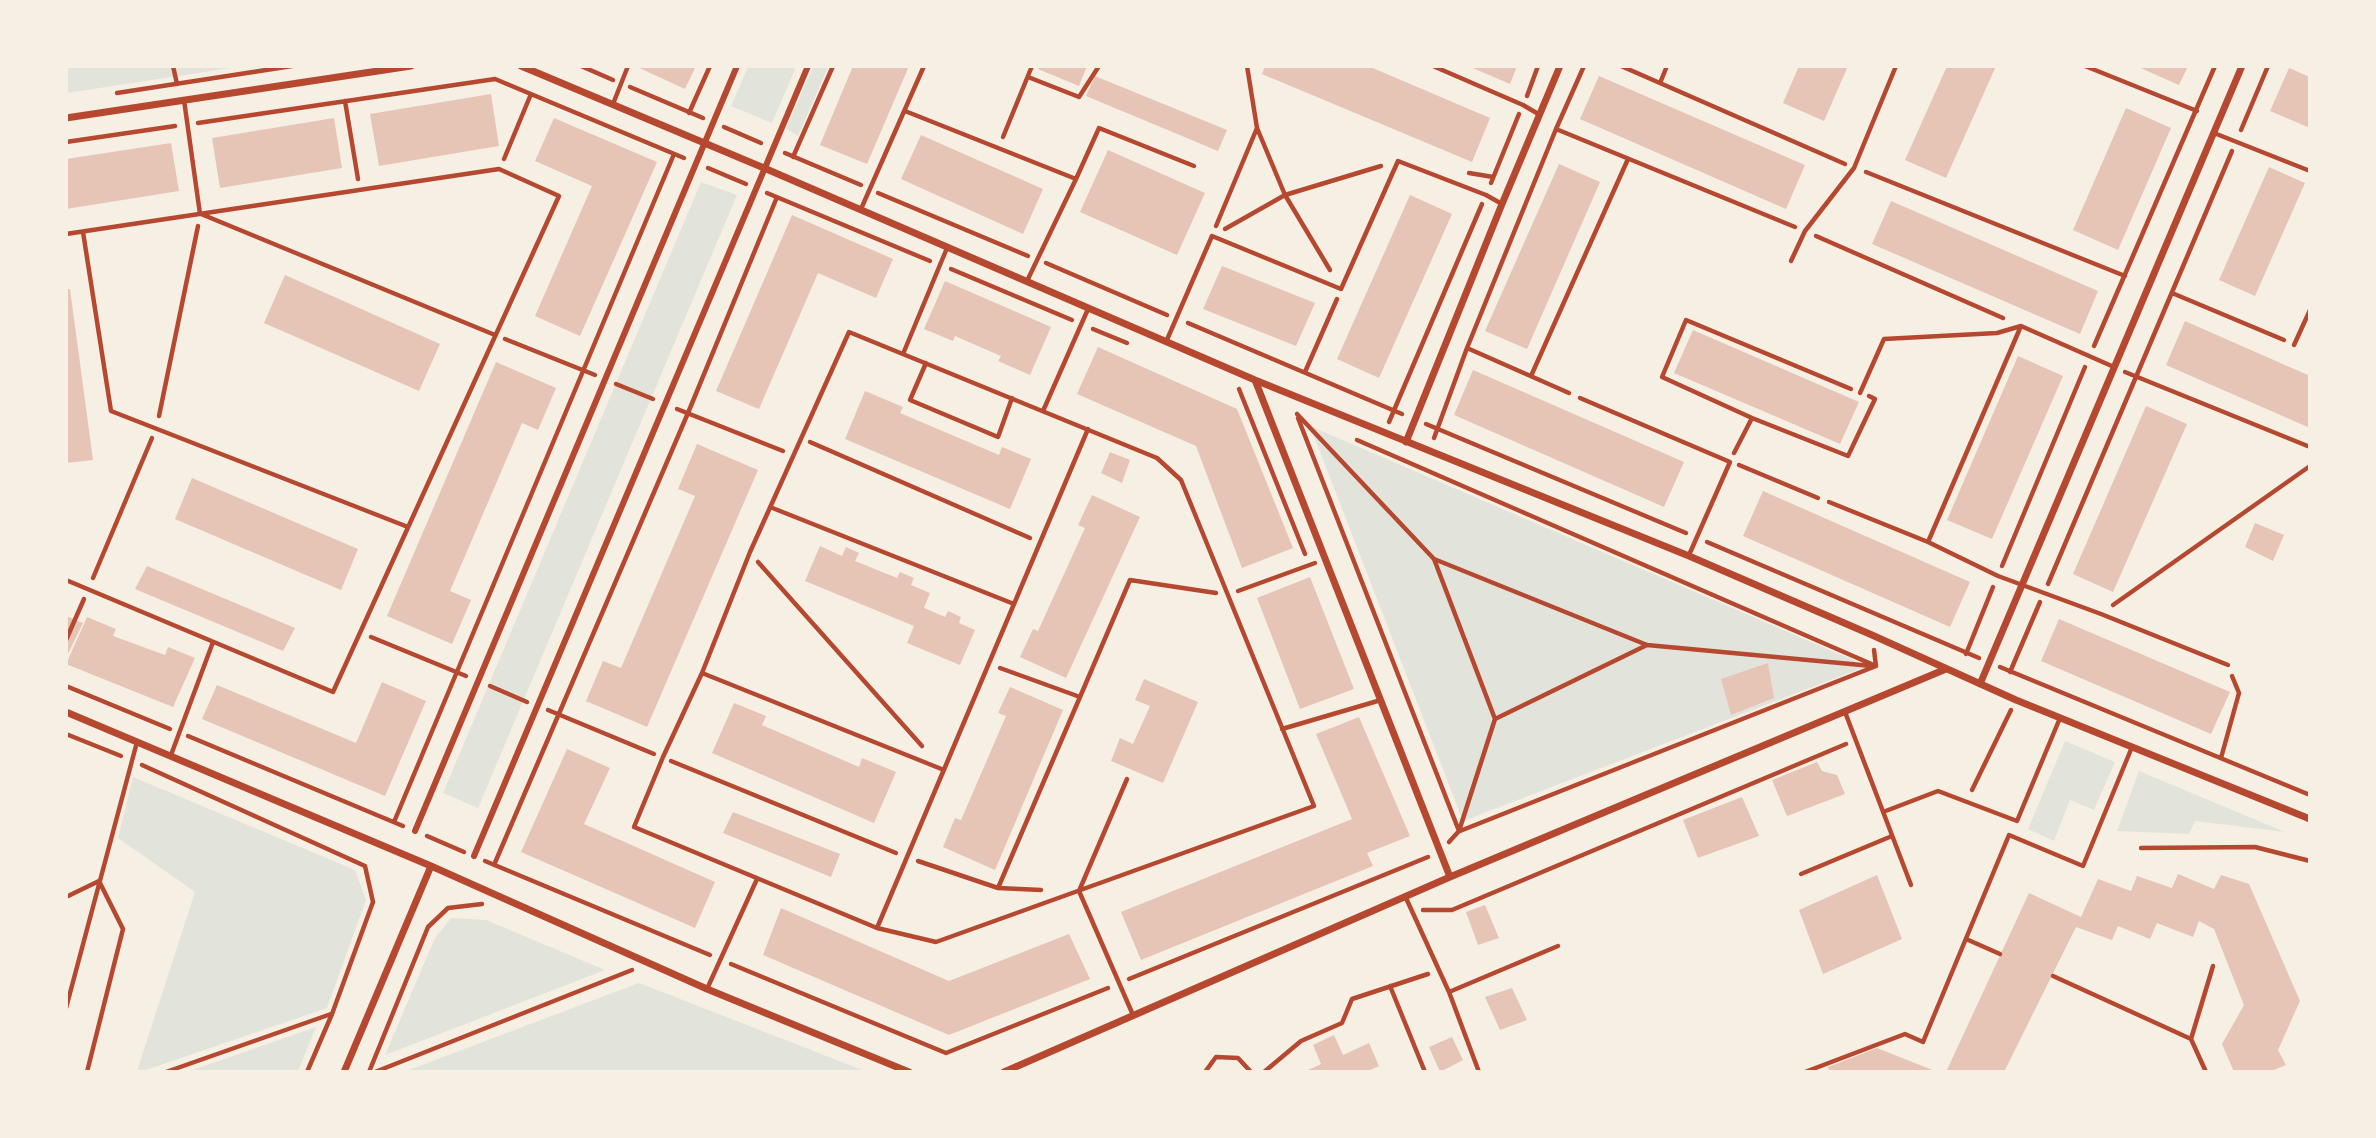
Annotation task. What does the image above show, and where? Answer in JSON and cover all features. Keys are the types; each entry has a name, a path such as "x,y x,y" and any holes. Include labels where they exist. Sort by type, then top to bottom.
{"street":[{"path":"66,118 411,66"},
{"path":"521,66 1255,380 1689,556 2015,700 2309,819"},
{"path":"415,831 737,66"},
{"path":"474,856 808,66"},
{"path":"1406,442 1560,66"},
{"path":"1980,684 2242,66"},
{"path":"1255,380 1450,877"},
{"path":"1004,1072 1450,877 1946,669"},
{"path":"66,712 431,866 708,989 909,1072"},
{"path":"344,1072 431,866"}],"lane":[{"path":"613,104 628,66"},
{"path":"860,210 924,66"},
{"path":"1433,66 1448,69 1540,115"},
{"path":"1791,261 1805,231 1854,168 1896,66"},
{"path":"184,100 200,214"},
{"path":"905,111 1076,179"},
{"path":"1027,282 1099,128 1194,166"},
{"path":"2214,133 2309,171"},
{"path":"1166,342 1212,236 1341,289 1398,161 1486,195 1502,204"},
{"path":"66,234 499,169 559,196 333,692 66,580"},
{"path":"200,214 495,335"},
{"path":"83,232 111,411 408,527"},
{"path":"903,354 947,248"},
{"path":"1043,411 1088,309"},
{"path":"2294,345 2309,310"},
{"path":"1860,393 1884,339 1997,332 2021,326 2114,368"},
{"path":"1928,542 2021,326"},
{"path":"849,332 903,354 1157,458 1181,480 1314,806 936,942 877,928 634,827 702,673 750,552 849,332"},
{"path":"926,363 910,400 998,437 1012,398"},
{"path":"1580,398 1730,462 1689,556"},
{"path":"877,928 1088,429"},
{"path":"1829,502 1928,542 2022,586 2101,614 2228,665"},
{"path":"770,507 1014,604"},
{"path":"171,755 214,642"},
{"path":"702,673 944,771"},
{"path":"1282,729 1381,700"},
{"path":"1844,711 1912,885"},
{"path":"1883,812 1938,791 2017,821 2060,718"},
{"path":"66,1008 137,741"},
{"path":"1805,1072 1905,1034 1923,1042 2009,835 2083,866 2133,747"},
{"path":"1127,779 1079,891 1133,1015"},
{"path":"1801,874 1892,836"},
{"path":"2141,848 2255,847 2309,861"},
{"path":"708,989 757,878"},
{"path":"66,897 99,881"},
{"path":"87,1072 123,929 99,881"},
{"path":"1406,898 1449,992 1479,1072"},
{"path":"1966,939 2000,954"},
{"path":"1449,992 1558,946"},
{"path":"2190,1040 2213,966"},
{"path":"2053,975 2190,1040 2206,1072"}],"path":[{"path":"173,66 177,84"},
{"path":"108,95 292,66"},
{"path":"581,66 1966,654 1990,661 2010,672 2309,795"},
{"path":"689,113 710,66"},
{"path":"793,157 833,66"},
{"path":"998,148 1032,66"},
{"path":"1028,77 1079,97 1099,66"},
{"path":"1247,66 1257,128 1284,195 1341,289 1305,372"},
{"path":"1378,448 1538,66"},
{"path":"1423,468 1467,348 1584,66"},
{"path":"1621,66 1854,168 2125,276"},
{"path":"1660,83 1667,66"},
{"path":"2085,66 2197,111"},
{"path":"2010,672 2268,66"},
{"path":"499,169 531,94"},
{"path":"345,101 360,190"},
{"path":"1212,236 1257,128"},
{"path":"1556,129 1805,231 2021,326"},
{"path":"394,822 674,154"},
{"path":"1531,376 1628,159"},
{"path":"1212,236 1284,195 1398,161"},
{"path":"1466,173 1493,177"},
{"path":"494,864 778,197"},
{"path":"2172,293 2294,345"},
{"path":"1686,320 1875,399 1848,456 1752,418 1662,377 1686,320"},
{"path":"495,335 793,456"},
{"path":"1467,348 1580,398"},
{"path":"2114,368 2309,447"},
{"path":"1297,414 1308,419"},
{"path":"1297,414 1434,559 1495,719 1459,831"},
{"path":"1297,414 1459,831"},
{"path":"1752,418 1730,462 1829,502"},
{"path":"801,438 1040,542"},
{"path":"1355,438 1876,666"},
{"path":"2101,614 2309,466"},
{"path":"750,552 925,750"},
{"path":"998,888 1130,580 1228,595 1325,559"},
{"path":"1434,559 1647,645 1876,666"},
{"path":"1876,666 1872,635 1882,617"},
{"path":"360,632 907,858 998,888 1052,890"},
{"path":"1495,719 1647,645"},
{"path":"989,664 1080,697"},
{"path":"2221,758 2239,693 2228,665"},
{"path":"1459,831 1876,666"},
{"path":"1966,801 2025,677"},
{"path":"66,734 131,760 365,866 373,902 332,1014 307,1072"},
{"path":"1411,910 1452,911 1855,740"},
{"path":"369,1072 428,927 448,908 483,904"},
{"path":"375,1072 636,968 623,963"},
{"path":"1264,1072 1301,1041 1342,1023 1352,999 1438,970"},
{"path":"1390,986 1425,1072"},
{"path":"166,1072 332,1014"},
{"path":"1205,1072 1216,1058 1238,1058 1251,1072"}],"shaded area":[{"path":"67,67 237,67 67,93"},
{"path":"748,67 796,67 772,123 731,106"},
{"path":"813,67 828,67 798,136 786,129"},
{"path":"701,182 737,195 478,808 443,793"},
{"path":"1310,426 1867,666 1463,821"},
{"path":"2065,741 2115,762 2094,810 2070,800 2054,841 2028,829"},
{"path":"2139,771 2285,832 2195,821 2189,834 2117,831"},
{"path":"133,777 355,870 366,900 327,1008 137,1071 195,892 118,838"},
{"path":"451,918 486,920 605,970 385,1055 435,938"},
{"path":"639,983 865,1071 406,1071"},
{"path":"316,1027 298,1071 190,1071"}],"building":[{"path":"635,66 696,66 685,89"},
{"path":"853,66 909,66 867,164 820,145"},
{"path":"1039,66 1087,66 1079,86 1038,69"},
{"path":"1265,66 1368,66 1490,118 1472,162 1262,74"},
{"path":"1468,66 1517,66 1510,84"},
{"path":"1799,66 1848,66 1824,121 1783,103"},
{"path":"1947,66 1996,66 1946,178 1905,160"},
{"path":"2136,66 2188,66 2179,85"},
{"path":"2289,68 2310,77 2310,128 2270,111"},
{"path":"1095,76 1227,130 1218,151 1086,96"},
{"path":"1599,76 1805,165 1786,209 1580,119"},
{"path":"491,94 499,146 379,166 370,114"},
{"path":"2126,108 2171,128 2118,250 2073,230"},
{"path":"334,118 342,168 220,188 212,138"},
{"path":"554,118 657,162 580,336 535,316 592,186 535,161"},
{"path":"921,135 1043,189 1023,234 901,179"},
{"path":"171,143 179,191 66,209 66,159"},
{"path":"1108,150 1205,193 1177,255 1080,212"},
{"path":"1559,164 1600,182 1527,349 1485,331"},
{"path":"2269,167 2305,183 2255,296 2219,280"},
{"path":"1410,195 1452,214 1379,378 1337,359"},
{"path":"1891,201 2098,291 2080,334 1872,244"},
{"path":"792,215 893,259 876,298 818,273 759,409 716,391"},
{"path":"1222,266 1315,303 1296,346 1203,309"},
{"path":"285,275 440,344 419,391 264,323"},
{"path":"945,281 1051,327 1030,375 998,361 1001,356 955,336 953,341 924,329"},
{"path":"66,289 70,289 93,460 66,463"},
{"path":"2185,321 2310,376 2310,428 2166,365"},
{"path":"1693,330 1859,402 1840,444 1674,373"},
{"path":"1098,347 1237,409 1293,548 1242,568 1196,446 1077,394"},
{"path":"2018,356 2063,376 1992,539 1947,520"},
{"path":"496,362 556,388 538,430 522,423 450,591 471,600 452,644 387,616"},
{"path":"1473,370 1684,462 1664,507 1454,415"},
{"path":"865,391 903,407 900,413 999,455 1002,447 1031,459 1010,509 845,439"},
{"path":"2146,406 2187,424 2113,592 2073,574"},
{"path":"697,444 758,470 647,727 586,701 603,661 621,668 695,496 678,489"},
{"path":"1110,452 1130,460 1122,483 1101,473"},
{"path":"192,478 358,549 341,590 175,519"},
{"path":"1763,491 1970,582 1950,627 1743,536"},
{"path":"1092,495 1140,517 1066,678 1020,657 1033,629 1038,631 1085,528 1078,525"},
{"path":"2255,523 2284,535 2273,561 2245,547"},
{"path":"820,546 842,556 846,547 859,553 855,561 897,578 900,572 914,578 911,585 930,593 924,608 945,617 948,611 961,617 959,623 975,630 960,665 907,643 914,626 805,581"},
{"path":"147,566 295,628 283,651 135,589"},
{"path":"1310,577 1354,689 1300,709 1257,598"},
{"path":"66,616 83,623 66,658"},
{"path":"87,617 116,629 113,636 165,655 168,647 195,658 173,707 66,664"},
{"path":"2059,619 2230,692 2211,734 2041,661"},
{"path":"1768,663 1774,698 1731,715 1721,679"},
{"path":"1144,679 1198,702 1163,783 1111,761 1120,738 1133,744 1150,706 1135,700"},
{"path":"382,682 426,701 385,796 202,719 217,685 356,743"},
{"path":"1010,687 1063,710 995,870 943,847 955,818 961,820 1006,716 998,713"},
{"path":"734,703 766,716 762,725 859,767 862,758 896,772 874,823 712,753"},
{"path":"1359,717 1410,836 1367,853 1373,866 1141,960 1121,912 1352,819 1316,734"},
{"path":"567,749 610,768 584,824 715,882 695,928 521,852"},
{"path":"1817,762 1822,771 1837,775 1845,794 1787,816 1772,780"},
{"path":"1742,797 1759,836 1698,858 1683,820"},
{"path":"733,812 840,854 831,877 723,833"},
{"path":"2178,874 2214,889 2221,875 2249,884 2300,1001 2278,1050 2286,1065 2269,1072 2234,1072 2222,1044 2244,1005 2214,929 2199,921 2193,937 2157,923 2150,939 2118,926 2112,940 2076,927 2004,1072 1946,1072 2029,893 2081,917 2098,879 2131,891 2137,876 2172,888"},
{"path":"1877,875 1902,939 1823,974 1799,910"},
{"path":"1485,905 1499,938 1478,945 1466,912"},
{"path":"781,908 949,981 1069,934 1090,979 949,1035 763,955"},
{"path":"1512,988 1527,1020 1500,1030 1485,997"},
{"path":"1334,1035 1343,1055 1369,1043 1379,1066 1366,1072 1304,1072 1321,1064 1313,1045"},
{"path":"1452,1037 1463,1060 1440,1072 1429,1047"},
{"path":"1877,1048 1935,1072 1829,1072 1828,1067"}]}
